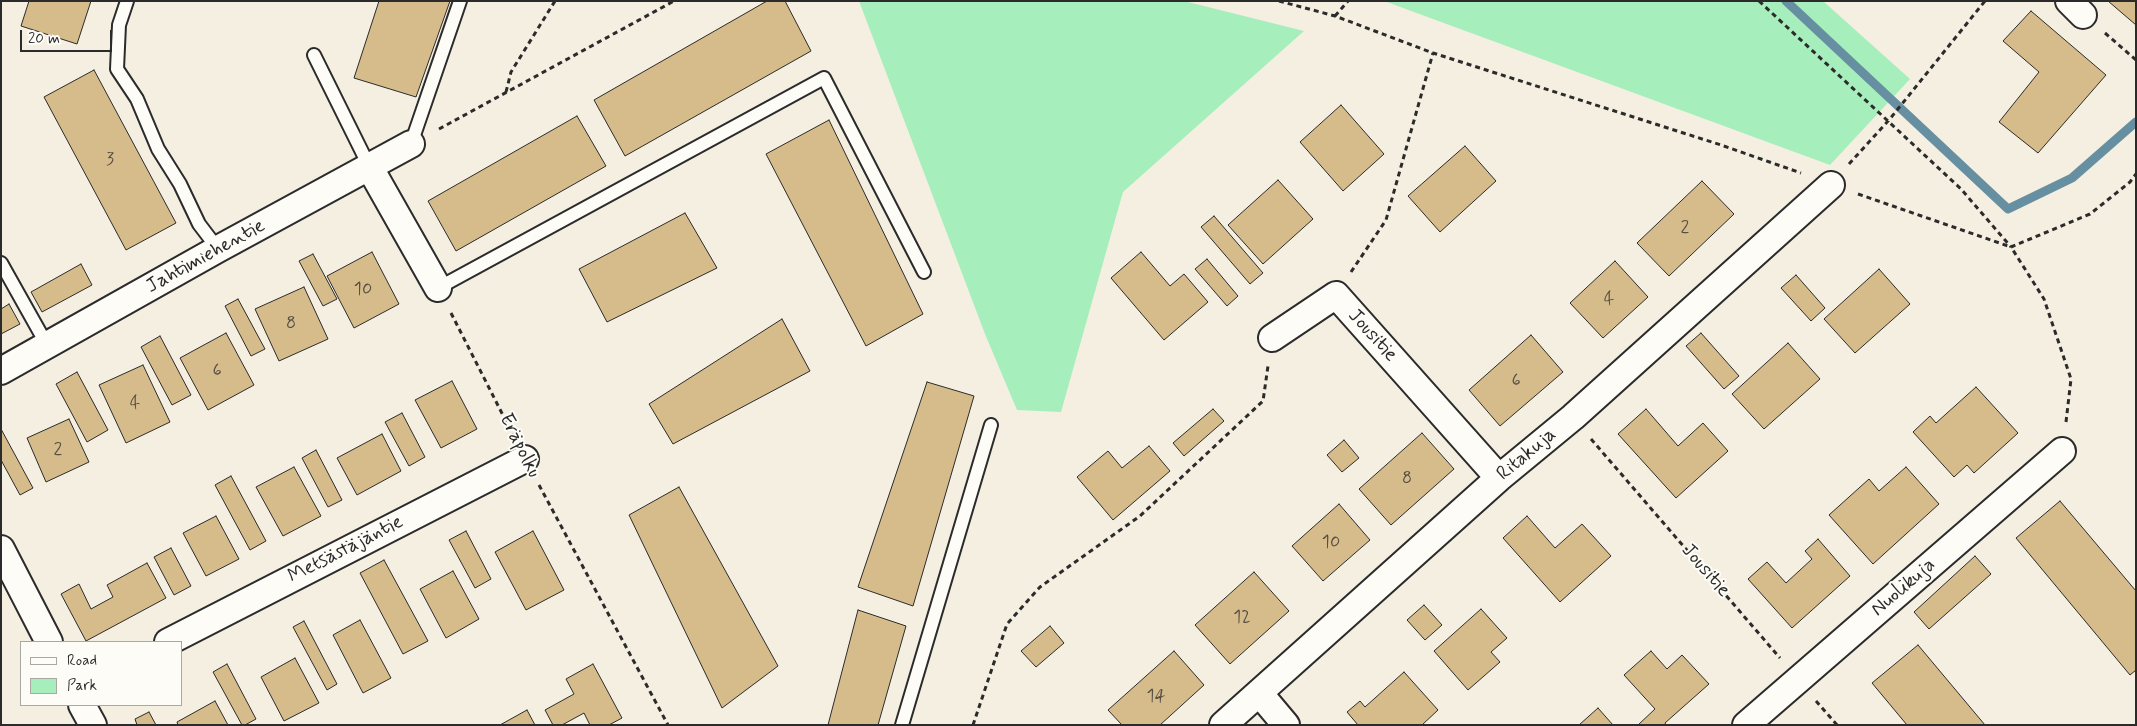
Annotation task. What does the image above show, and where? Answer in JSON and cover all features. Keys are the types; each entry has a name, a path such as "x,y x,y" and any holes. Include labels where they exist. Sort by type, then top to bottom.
{"street":[{"name":"Jahtimiehentie","path":"1,371 218,249 412,144"},
{"path":"370,168 438,288"},
{"name":"Ritakuja","path":"1223,725 1260,694 1499,478 1573,417 1830,185"},
{"name":"Jousitie","path":"1272,338 1336,295 1499,478"},
{"name":"Nuolikuja","path":"1746,725 2062,451"},
{"name":"Metsästäjäntie","path":"170,641 525,459"},
{"path":"1,549 48,641"},
{"path":"1260,694 1286,725"},
{"path":"83,706 93,725"}],"lane":[{"path":"127,1 119,25 116,69 137,100 158,149 180,184 199,224 218,249"},
{"path":"412,144 460,1"},
{"path":"314,55 370,168"},
{"path":"438,288 824,78 924,272"},
{"path":"1,264 47,345"},
{"path":"902,725 991,424"}],"path":[{"path":"506,92 510,72 554,1"},
{"path":"412,144 674,1"},
{"path":"1279,1 1335,16 1433,52 1721,145 2010,247 2090,214 2130,182 2136,174"},
{"path":"1335,16 1348,1"},
{"path":"1759,1 1961,189 2010,247 2044,299 2071,379 2062,451"},
{"path":"1830,185 1889,120 1985,1"},
{"path":"2076,8 2136,60"},
{"path":"1336,295 1386,220 1433,52"},
{"name":"Eräpolku","path":"438,288 525,459 668,725"},
{"path":"973,725 1007,624 1040,587 1140,516 1263,401 1272,338"},
{"name":"Jousitie","path":"1573,417 1837,725"}],"green space":[{"path":"859,1 1184,1 1304,31 1123,192 1061,412 1017,410 985,334"},
{"path":"1384,1 1823,1 1910,79 1830,165"}],"building":[{"path":"29,1 91,1 77,44 21,26"},
{"path":"379,1 450,1 416,97 354,78"},
{"path":"767,1 785,1 811,51 625,156 594,100"},
{"path":"2108,1 2136,1 2136,25"},
{"path":"2031,11 2106,75 2038,153 1999,122 2039,72 2003,41"},
{"path":"94,70 176,223 126,250 44,97"},
{"path":"1341,105 1384,154 1343,191 1300,142"},
{"path":"577,116 606,166 456,251 428,201"},
{"path":"829,120 923,314 866,346 766,154"},
{"path":"1465,146 1496,181 1440,232 1408,196"},
{"path":"1278,180 1313,219 1263,264 1228,225"},
{"path":"1702,181 1734,214 1669,276 1637,243"},
{"path":"685,213 717,268 607,322 579,269"},
{"path":"1214,216 1263,273 1250,284 1201,227"},
{"path":"372,252 399,304 354,328 327,276"},
{"path":"1141,252 1170,286 1184,274 1208,302 1164,340 1111,278"},
{"path":"313,254 337,299 323,306 299,261"},
{"path":"1207,259 1238,296 1227,306 1195,269"},
{"path":"1615,261 1648,297 1603,338 1570,303"},
{"path":"81,264 92,285 42,312 31,292"},
{"path":"1879,269 1910,304 1855,353 1824,319"},
{"path":"1796,275 1825,308 1811,321 1781,288"},
{"path":"304,287 328,339 279,361 255,309"},
{"path":"238,299 265,349 251,356 225,306"},
{"path":"9,304 20,324 1,334 1,309"},
{"path":"782,319 810,371 673,444 649,404"},
{"path":"226,333 254,385 208,410 180,358"},
{"path":"1701,333 1739,376 1724,389 1686,346"},
{"path":"1531,335 1563,372 1500,426 1469,390"},
{"path":"160,336 191,395 172,405 141,347"},
{"path":"1788,343 1820,379 1764,429 1732,394"},
{"path":"143,365 170,422 126,443 99,385"},
{"path":"77,372 108,430 87,442 56,384"},
{"path":"452,381 477,429 441,448 415,400"},
{"path":"927,382 974,396 913,606 858,587"},
{"path":"1976,387 2018,433 1974,473 1967,465 1954,477 1913,432 1930,416 1936,423"},
{"path":"1213,409 1224,421 1184,456 1173,443"},
{"path":"1646,409 1678,446 1703,423 1728,451 1676,498 1618,434"},
{"path":"402,413 425,457 409,466 385,422"},
{"path":"69,419 89,462 46,482 27,438"},
{"path":"1,429 33,488 20,495 1,460"},
{"path":"1422,433 1454,469 1391,525 1359,489"},
{"path":"382,434 401,471 357,495 337,458"},
{"path":"1344,440 1359,458 1342,472 1327,455"},
{"path":"1149,446 1170,471 1113,520 1077,477 1108,451 1122,468"},
{"path":"316,450 342,500 328,507 302,458"},
{"path":"294,467 321,516 283,536 256,487"},
{"path":"1906,467 1939,504 1873,564 1829,515 1869,479 1879,491"},
{"path":"231,476 266,541 250,550 215,485"},
{"path":"679,487 778,666 722,708 629,515"},
{"path":"2060,501 2136,591 2136,670 2130,675 2016,538"},
{"path":"1339,504 1370,540 1323,581 1292,546"},
{"path":"216,516 239,559 206,576 183,533"},
{"path":"1527,516 1555,548 1582,524 1611,556 1560,602 1503,538"},
{"path":"466,531 491,579 475,588 449,540"},
{"path":"533,531 564,590 526,610 495,552"},
{"path":"1818,539 1850,576 1792,628 1748,579 1767,562 1786,583 1812,559 1805,551"},
{"path":"171,548 191,586 174,595 154,557"},
{"path":"1975,556 1991,574 1929,629 1914,612"},
{"path":"384,560 428,641 403,654 360,573"},
{"path":"147,563 166,598 86,641 61,594 79,584 91,609 113,597 107,585"},
{"path":"453,571 479,619 446,638 420,589"},
{"path":"1254,572 1289,611 1230,664 1195,625"},
{"path":"1424,605 1442,625 1425,640 1407,620"},
{"path":"1481,609 1507,638 1491,652 1500,662 1468,690 1434,651"},
{"path":"858,610 906,626 878,725 828,725"},
{"path":"360,620 391,678 363,693 333,635"},
{"path":"304,621 337,684 327,690 293,627"},
{"path":"1050,626 1064,643 1036,667 1021,651"},
{"path":"1918,645 1985,725 1907,725 1872,683"},
{"path":"1174,651 1204,685 1160,725 1122,725 1108,710"},
{"path":"1651,651 1667,669 1682,655 1709,684 1665,723 1666,725 1638,725 1655,709 1624,675"},
{"path":"295,658 319,703 284,721 261,677"},
{"path":"227,664 256,719 245,725 242,725 213,672"},
{"path":"593,664 622,718 609,725 590,725 584,713 562,725 553,725 545,710 574,694 566,679"},
{"path":"1404,672 1438,710 1422,725 1358,725 1347,712 1360,701 1365,707"},
{"path":"215,701 228,725 178,725 177,722"},
{"path":"1598,708 1613,725 1579,725"},
{"path":"527,710 535,725 500,725"},
{"path":"149,712 156,725 137,725 135,719"}],"waterway":[{"path":"1786,1 2008,209 2072,178 2136,122"}]}
